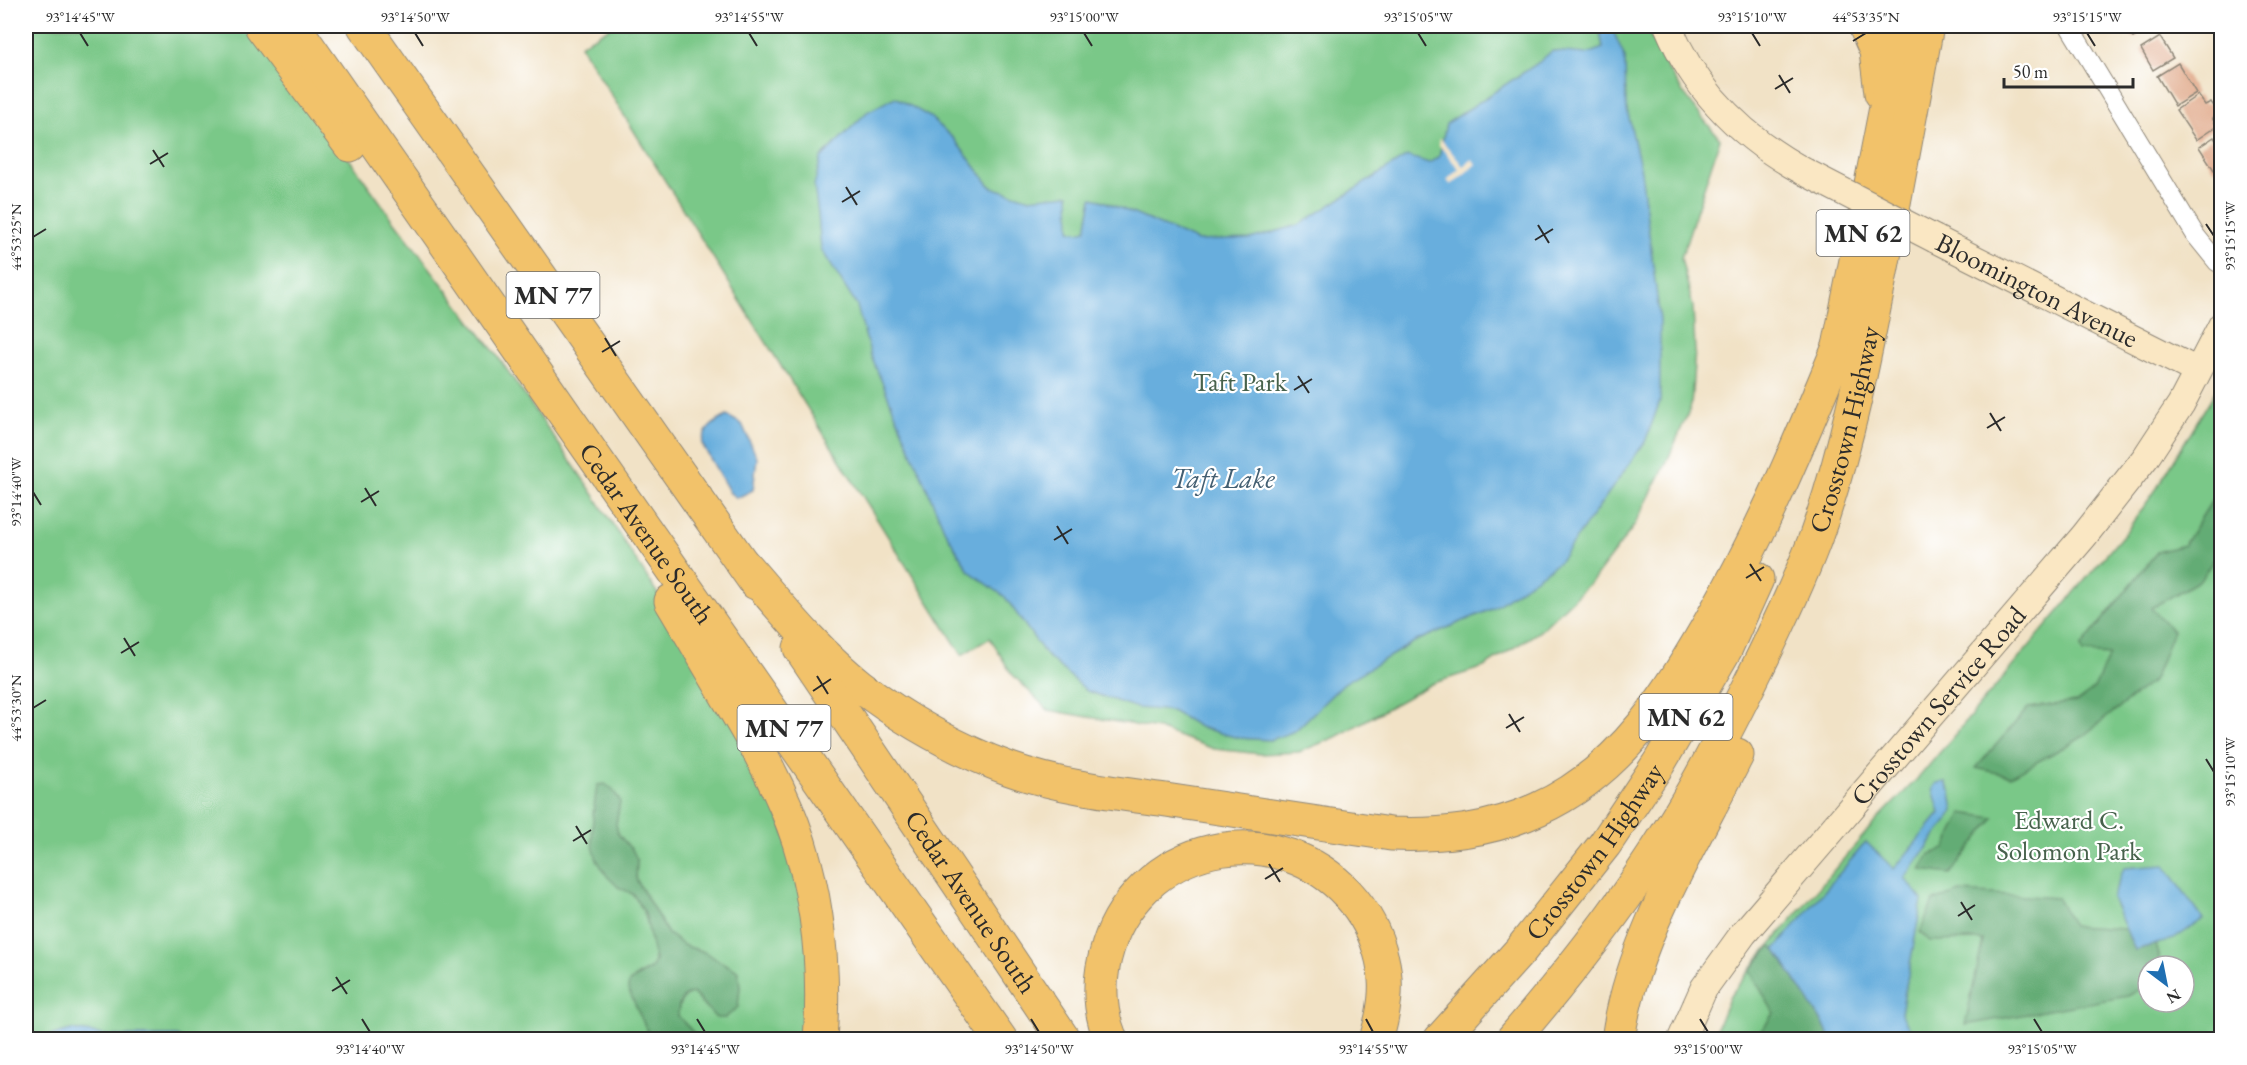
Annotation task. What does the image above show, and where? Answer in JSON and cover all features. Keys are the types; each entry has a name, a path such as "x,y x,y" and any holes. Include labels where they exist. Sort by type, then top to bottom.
{"highway":[{"path":"261,26 408,224 492,315"},
{"name":"Cedar Avenue South","path":"294,26 492,315 704,613 1001,1040"},
{"name":"Cedar Avenue South","path":"364,26 744,565 1064,1040"},
{"path":"1865,26 1875,51 1884,124"},
{"name":"Crosstown Highway","path":"1440,1040 1520,951 1605,844 1659,763 1725,650 1798,486 1820,424 1841,342 1902,26"},
{"name":"Crosstown Highway","path":"1512,1040 1593,940 1667,835 1705,770 1783,616 1814,540 1849,426 1861,376 1927,26"},
{"path":"744,565 790,618 858,684 898,714 939,738 1013,770 1058,782 1143,797 1391,834 1429,835 1464,832 1501,824 1539,809 1601,769 1645,723 1700,642 1741,568 1792,460 1841,342"},
{"path":"565,418 617,512 753,740 787,809 798,841 816,912 823,990 820,1040"},
{"path":"1618,1040 1630,986 1646,938 1772,685 1786,647 1814,540"},
{"path":"1111,1040 1101,1006 1101,983 1103,962 1111,936 1123,912 1139,892 1161,874 1184,860 1209,851 1239,847 1268,849 1292,855 1312,864 1352,898 1366,917 1376,939 1384,971 1383,1016 1376,1040"}],"street":[{"name":"Bloomington Avenue","path":"1668,26 1688,66 1726,114 1748,136 1778,158 2197,371"},
{"path":"2069,26 2196,236 2222,265"},
{"name":"Crosstown Service Road","path":"1681,1040 1704,988 1743,934 2084,536 2146,457 2181,404 2222,325"}],"green space":[{"path":"26,26 253,26 394,221 496,354 590,489 683,633 765,775 808,904 816,1039 699,1039 678,1016 681,1002 693,993 705,1008 725,1018 737,1007 740,986 702,951 685,946 668,934 636,879 637,860 618,834 616,824 620,801 612,789 618,887 631,893 639,903 653,941 652,968 635,977 643,1021 651,1039 182,1040 177,1036 111,1036 71,1030 38,1039 26,1039"},
{"name":"Taft Lake","path":"612,26 1646,26 1678,85 1720,139 1681,258 1693,307 1695,350 1691,406 1665,466 1634,526 1594,579 1540,631 1484,667 1431,684 1336,737 1299,752 1261,754 1214,749 1158,729 1048,710 1011,673 990,638 962,655 580,45"},
{"name":"Edward C. Solomon Park","path":"2221,382 2221,1039 1712,1040 1730,996 1759,958 1875,822 1920,776 2128,529 2157,488"},
{"path":"2221,486 2221,550 2199,581 2151,608 2173,631 2154,680 2079,739 2011,776 1976,768 2028,708 2076,702 2094,689 2109,655 2083,653 2081,647 2157,552 2184,545"},
{"path":"605,784 612,789 620,801 616,824 618,834 633,851 637,860 636,879 668,934 685,946 702,951 738,971 740,986 738,1007 725,1018 716,1018 693,993 685,996 681,1001 678,1016 699,1039 651,1039 628,989 629,982 652,968 655,960 645,913 633,894 618,887 607,876 597,860 592,843 597,785"},
{"path":"1962,813 1994,818 1950,874 1921,870 1930,854 1945,849"},
{"path":"1960,892 2058,898 2073,926 2126,929 2135,950 2155,944 2158,954 2136,954 2136,992 2128,996 1965,1025 1983,940 1930,941 1920,932 1933,901"},
{"path":"1771,946 1823,1023 1830,1039 1755,1039 1774,1013 1750,971"}],"water":[{"name":"Taft Lake","path":"1599,26 1611,26 1625,58 1626,105 1641,171 1660,320 1660,401 1645,442 1560,561 1492,609 1414,642 1344,683 1295,731 1270,740 1238,738 1199,727 1172,711 1137,708 1087,691 1046,655 1005,597 969,571 945,531 871,356 857,306 821,249 814,186 821,158 867,112 895,97 930,117 954,139 991,187 1027,198 1069,194 1070,230 1078,232 1086,230 1092,198 1198,241 1250,239 1299,225 1407,156 1429,163 1439,157 1446,124 1538,63 1552,51 1587,54 1603,48"},
{"path":"727,416 742,424 757,458 753,490 737,498 730,493 702,444 710,427"},
{"path":"1945,782 1951,792 1954,811 1905,878 1922,900 1901,1013 1915,1039 1830,1039 1823,1023 1775,949 1866,842 1894,869 1940,813 1933,789 1937,783"},
{"path":"2165,865 2203,919 2174,939 2135,950 2112,898 2124,868"},
{"path":"71,1030 111,1036 177,1036 182,1039 38,1039"}],"pier":[{"path":"1440,138 1463,166 1472,159 1476,164 1451,185 1447,180 1459,169 1439,145"}],"building":[{"path":"2126,26 2154,26 2133,38"},
{"path":"2160,37 2173,58 2153,70 2141,49"},
{"path":"2178,63 2196,93 2175,106 2157,76"},
{"path":"2198,95 2205,105 2211,102 2219,113 2212,118 2217,126 2196,140 2176,110"},
{"path":"2214,137 2222,150 2222,165 2214,170 2199,147"}],"park label":[{"name":"Taft Park","path":"1240,382"}]}
